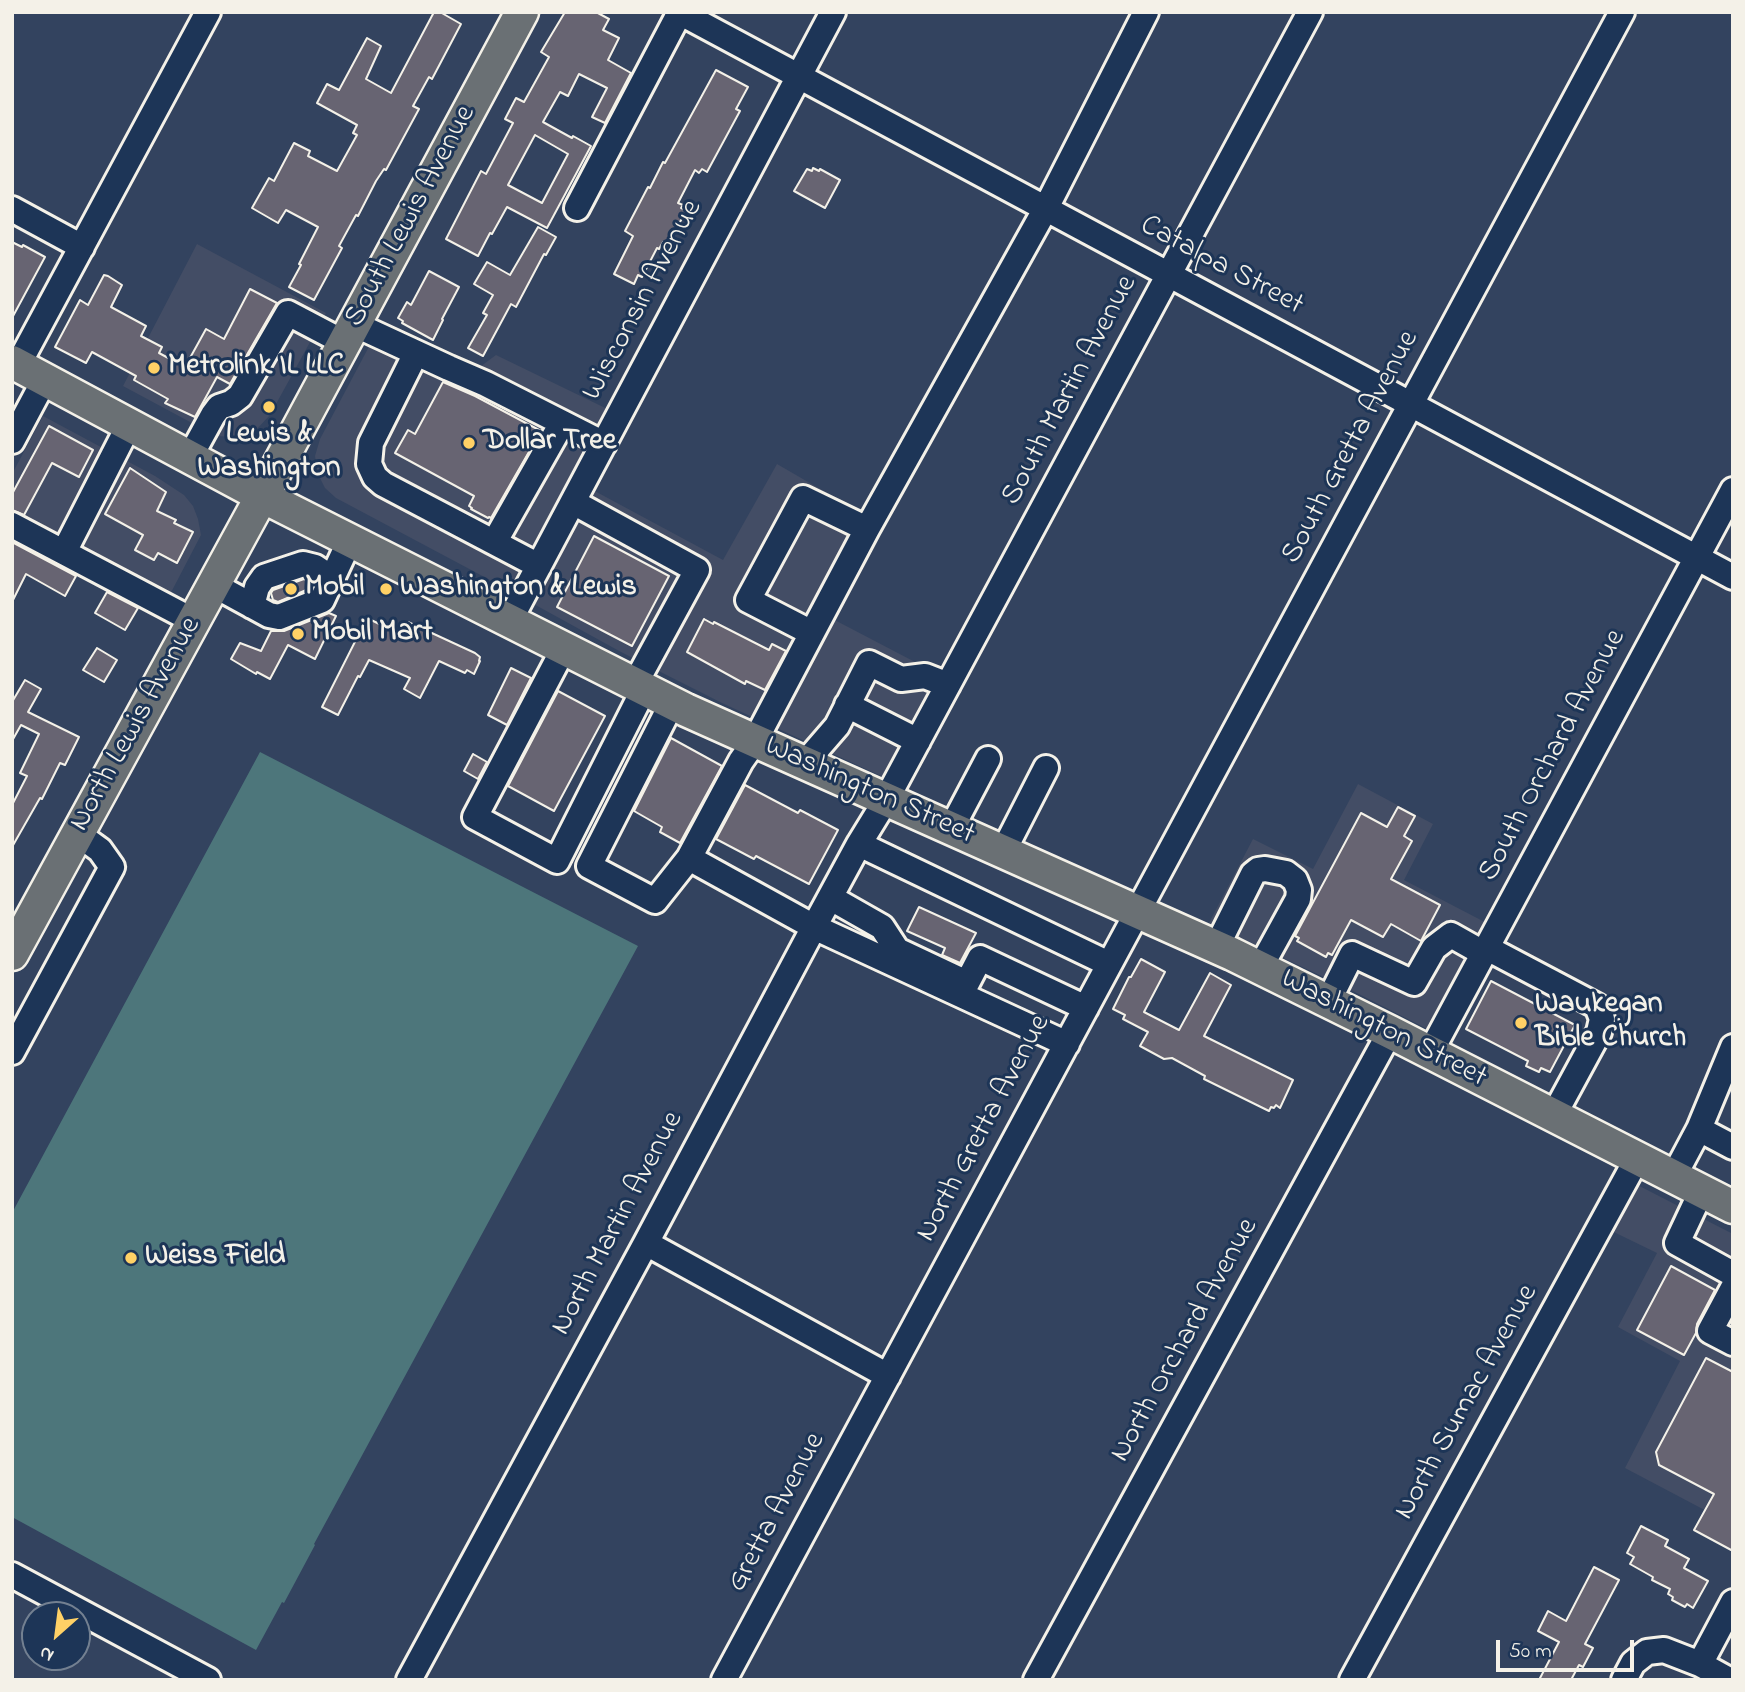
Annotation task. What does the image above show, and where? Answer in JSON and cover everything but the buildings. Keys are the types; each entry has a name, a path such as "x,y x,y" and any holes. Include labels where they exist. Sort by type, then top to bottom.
{"main road":[{"name":"South Lewis Avenue","path":"262,496 522,12"},
{"name":"Washington Street","path":"25,369 262,496 672,703 1260,968 1733,1206"},
{"name":"North Lewis Avenue","path":"12,954 262,496"}],"street":[{"path":"12,441 25,369 82,247 208,12"},
{"path":"577,208 680,12"},
{"name":"Catalpa Street","path":"680,12 1733,577"},
{"name":"Wisconsin Avenue","path":"510,620 834,12"},
{"path":"672,703 589,866 655,901 689,858 741,761 755,741 866,529 1046,208 1146,12"},
{"name":"South Martin Avenue","path":"886,800 1310,12"},
{"name":"South Gretta Avenue","path":"1138,912 1622,12"},
{"path":"12,209 82,247"},
{"path":"190,457 219,407 231,404 240,396 288,313 416,353 486,384 604,444"},
{"path":"416,353 370,443 369,464 375,477 383,484 539,566"},
{"path":"495,541 562,423"},
{"path":"64,552 129,425"},
{"name":"South Orchard Avenue","path":"1430,1053 1733,490"},
{"path":"812,633 748,600 803,498 866,529"},
{"path":"564,648 475,817 556,861 697,570 573,502"},
{"path":"12,525 194,621"},
{"path":"214,585 269,615 279,617 323,600 350,540"},
{"path":"252,606 257,587 264,577 303,564 315,567 333,579"},
{"path":"805,763 837,726 869,663 901,679 925,676 948,685"},
{"path":"847,705 918,741"},
{"path":"951,829 988,759"},
{"path":"1003,852 1046,768"},
{"name":"North Martin Avenue","path":"409,1680 814,927 886,800"},
{"path":"12,1052 112,867 100,850 78,834"},
{"path":"859,844 1109,964"},
{"path":"689,858 814,927 1067,1044"},
{"path":"1216,948 1253,874 1265,869 1286,873 1295,880 1299,890 1298,899 1260,968"},
{"path":"831,898 882,926 897,950 967,983 980,958 1086,1007"},
{"name":"North Gretta Avenue","path":"888,1376 1138,912"},
{"path":"1328,1002 1352,954 1413,983 1434,948 1451,935 1597,1006 1602,1019 1599,1031 1554,1115"},
{"name":"North Orchard Avenue","path":"1037,1680 1390,1032"},
{"path":"1674,1176 1724,1090 1733,1047"},
{"path":"1699,1129 1733,1147"},
{"name":"North Sumac Avenue","path":"1352,1680 1638,1157"},
{"path":"1702,1190 1676,1243 1733,1274"},
{"path":"646,1243 888,1376"},
{"path":"1733,1288 1710,1332 1733,1343"},
{"name":"Gretta Avenue","path":"724,1680 888,1376"},
{"path":"12,1575 208,1680"},
{"path":"1700,1664 1733,1602"},
{"path":"1623,1680 1633,1663 1647,1652 1664,1650 1700,1664 1729,1680"}],"shaded area":[{"path":"197,244 326,313 270,415 256,430 236,437 216,436 123,386"},
{"path":"382,322 473,372 496,355 628,419 591,489 723,560 777,464 879,523 827,616 961,686 905,787 722,703 621,652 336,498 325,488 318,474 315,456 320,439"},
{"path":"43,416 155,476 184,495 193,506 201,535 165,604 12,524 12,474"},
{"path":"1358,784 1433,824 1404,880 1500,930 1445,1038 1209,923 1253,839 1313,869"},
{"path":"1614,1173 1733,1234 1733,1525 1625,1468 1680,1361 1618,1327 1657,1253 1589,1220"}],"green space":[{"path":"260,752 638,946 284,1603 282,1602 256,1650 12,1517 12,1213"}],"place":[{"name":"Metrolink IL LLC","path":"154,368"},
{"name":"Lewis & Washington","path":"269,407"},
{"name":"Dollar Tree","path":"469,443"},
{"name":"Mobil","path":"291,589"},
{"name":"Washington & Lewis","path":"386,589"},
{"name":"Mobil Mart","path":"298,634"},
{"name":"Waukegan Bible Church","path":"1521,1023"},
{"name":"Weiss Field","path":"131,1258"}]}
